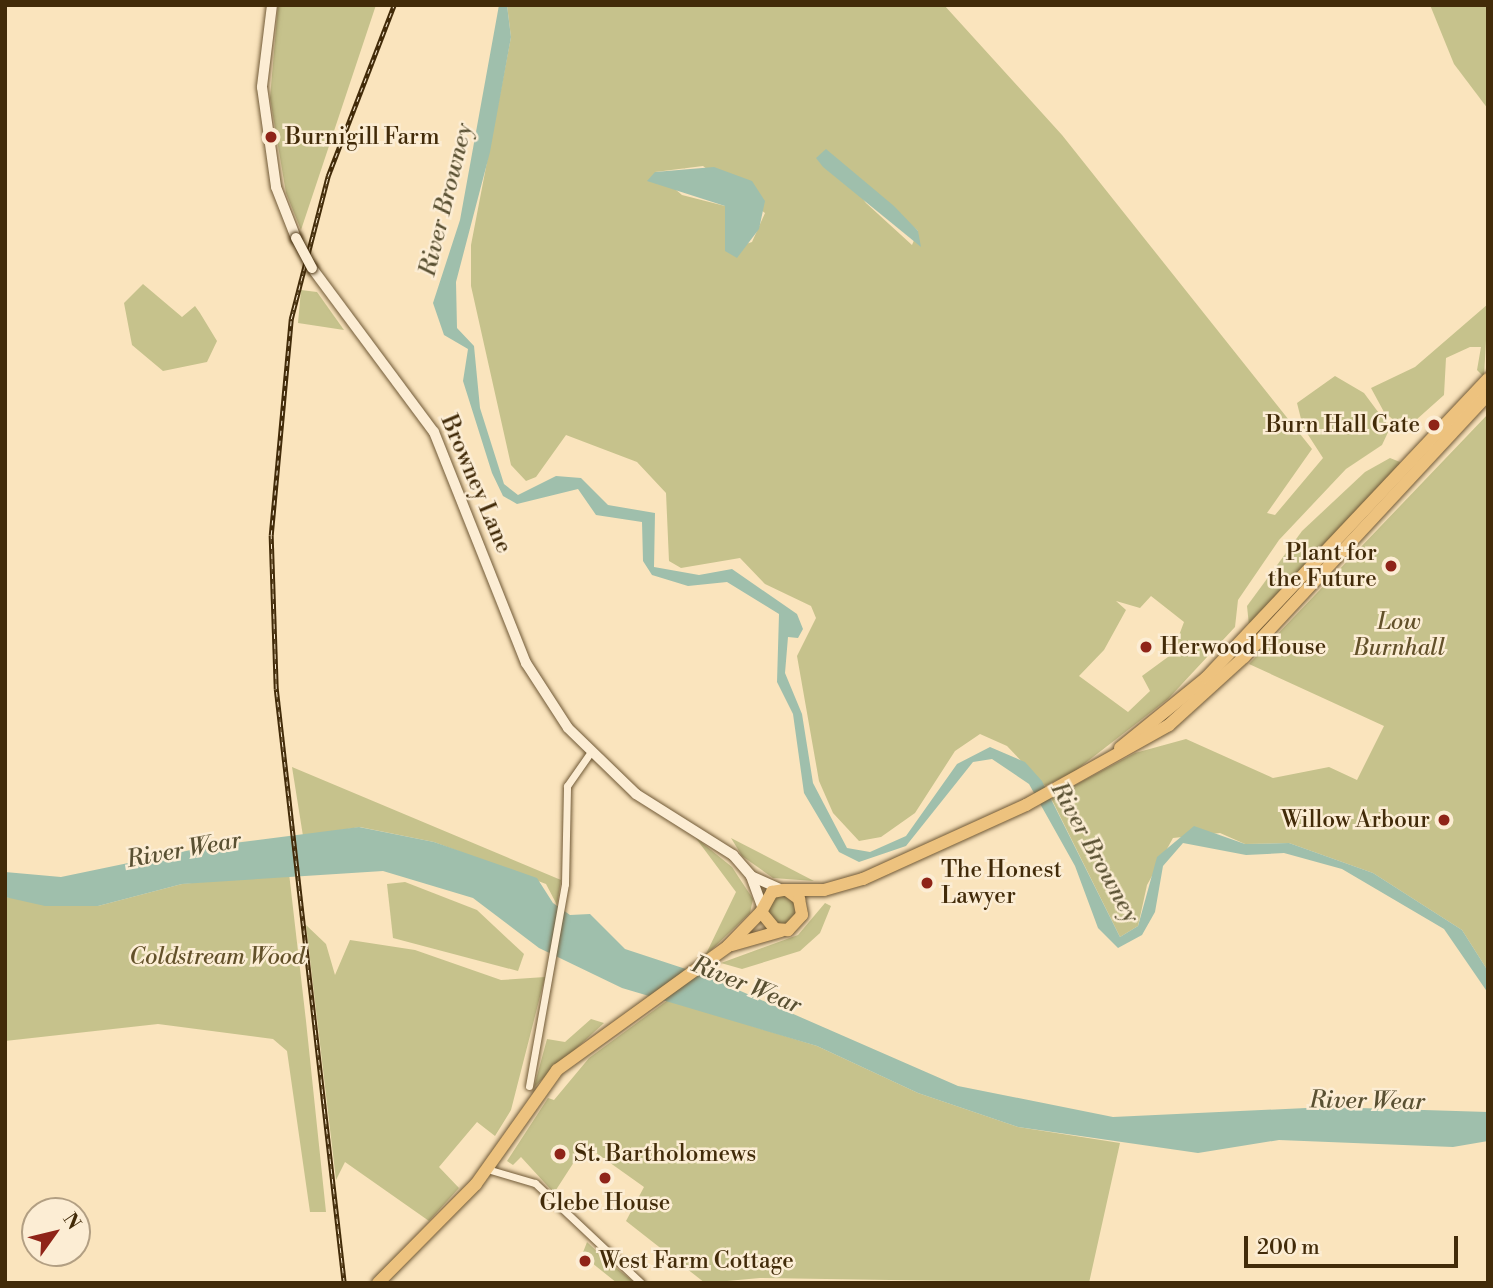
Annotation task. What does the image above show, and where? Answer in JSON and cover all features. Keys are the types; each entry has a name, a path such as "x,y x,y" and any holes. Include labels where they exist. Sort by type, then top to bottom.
{"highway":[{"path":"1098,766 1206,678 1488,379"},
{"path":"378,1283 487,1169 557,1070 612,1027 728,947 772,892 824,890 863,879 1026,805 1169,725 1209,691 1488,394"},
{"path":"785,890 802,909"},
{"path":"728,947 794,927 802,909 824,890"},
{"path":"761,909 770,927 781,931"}],"main road":[{"name":"Browney Lane","path":"272,5 262,88 276,187 296,238 312,268 434,432 526,663 589,754 636,794 725,848 751,876"},
{"path":"751,876 785,890"},
{"path":"751,876 761,909"}],"street":[{"path":"529,1086 554,963 561,904 567,786 589,754"},
{"path":"487,1169 535,1183 641,1283"}],"green space":[{"path":"278,5 376,5 301,230 286,193 270,98"},
{"path":"507,5 944,5 1062,135 1312,449 1267,513 1275,515 1323,458 1303,427 1297,403 1335,376 1364,393 1390,428 1382,445 1346,469 1279,540 1238,600 1235,627 1168,699 1075,771 1045,786 1007,746 980,734 955,751 915,813 881,837 859,841 833,813 819,781 797,656 816,618 811,606 765,584 740,558 681,568 669,561 666,493 637,462 566,435 536,477 526,481 511,465 471,286 471,245 511,37","holes":["826,150 918,231 912,245 866,203","703,166 765,213 752,242 725,251 725,206 682,195 655,172","1151,596 1184,622 1172,654 1142,676 1150,691 1128,712 1079,676 1104,650 1126,610 1116,601 1140,608"]},
{"path":"1430,5 1488,5 1488,109 1454,64"},
{"path":"143,284 182,317 195,306 217,341 207,362 163,371 132,345 124,303"},
{"path":"301,290 317,292 344,330 298,323"},
{"path":"1488,304 1484,377 1477,370 1481,347 1470,347 1446,358 1444,395 1416,420 1396,422 1384,412 1371,388 1415,367"},
{"name":"Low Burnhall","path":"1488,414 1488,971 1462,930 1373,873 1289,843 1245,844 1220,833 1173,838 1147,885 1138,926 1120,937 1051,798 1135,753 1186,739 1273,778 1329,767 1357,780 1384,726 1249,664"},
{"path":"1390,458 1400,462 1398,469 1249,625 1247,606 1302,531 1365,472"},
{"path":"292,767 561,880 557,905 546,884 434,842 360,827 303,836"},
{"path":"695,837 732,867 753,899 750,913 705,956 736,892"},
{"path":"731,838 814,881 773,878 742,856"},
{"name":"Coldstream Wood","path":"289,873 326,1212 310,1212 287,1051 273,1039 158,1024 5,1041 5,897 98,906 182,884"},
{"path":"405,882 477,910 524,954 518,971 393,938 387,884"},
{"path":"782,896 792,900 796,910 792,920 782,924 772,920 768,910 772,900"},
{"path":"825,903 831,906 820,933 800,951 742,969 721,963 798,935"},
{"path":"306,925 326,944 335,975 350,940 415,950 501,980 545,977 511,1110 495,1136 477,1122 439,1167 459,1188 429,1221 345,1162 336,1180"},
{"path":"668,1000 817,1046 918,1093 1018,1127 1120,1143 1089,1283 760,1278 705,1283 626,1221 644,1187 585,1145 554,1193 521,1157 513,1165 507,1161 548,1098 554,1100 589,1058"},
{"path":"591,1019 604,1023 534,1087 547,1039 565,1042"},
{"path":"587,1242 635,1283 617,1283 582,1255"}],"shaded area":[{"path":"499,5 507,5 511,37 490,152 456,282 457,328 474,346 480,408 504,484 518,495 556,476 581,478 608,505 655,513 654,567 699,575 732,569 797,614 803,629 798,638 788,637 785,673 802,714 813,783 847,848 870,852 906,836 957,764 990,747 1025,762 1042,781 1120,937 1138,926 1157,857 1194,826 1245,844 1289,843 1373,873 1462,930 1488,971 1488,993 1444,929 1342,869 1284,853 1246,855 1183,843 1163,866 1155,912 1142,935 1118,948 1098,928 1075,866 1029,784 992,759 973,762 906,846 859,862 839,852 804,793 793,714 777,682 779,614 727,582 688,586 652,575 643,561 642,522 596,515 578,489 517,504 503,496 492,473 463,381 468,349 444,335 433,303 460,220"},
{"path":"826,149 894,206 918,231 921,247 823,167 816,158"},
{"path":"714,167 752,181 765,201 759,229 737,258 725,251 725,206 647,181 655,172"},
{"path":"359,827 434,842 537,878 553,903 570,915 590,914 625,949 704,975 958,1086 1113,1117 1327,1107 1488,1112 1488,1141 1453,1147 1279,1140 1198,1153 1018,1127 918,1093 817,1046 622,988 539,948 473,898 383,871 182,884 98,906 45,906 5,897 5,872 61,877 210,846"}],"railway":[{"path":"344,1283 276,689 271,535 291,319 328,176 394,5"}],"place":[{"name":"Burnigill Farm","path":"271,137"},
{"name":"Burn Hall Gate","path":"1434,425"},
{"name":"Plant for the Future","path":"1391,566"},
{"name":"Herwood House","path":"1146,647"},
{"name":"Willow Arbour","path":"1444,820"},
{"name":"The Honest Lawyer","path":"927,883"},
{"name":"St. Bartholomews","path":"560,1154"},
{"name":"Glebe House","path":"605,1178"},
{"name":"West Farm Cottage","path":"585,1261"}],"water label":[{"name":"River Browney","path":"447,200"},
{"name":"River Wear","path":"184,851"},
{"name":"River Browney","path":"1094,853"},
{"name":"River Wear","path":"746,986"},
{"name":"River Wear","path":"1367,1102"}]}
